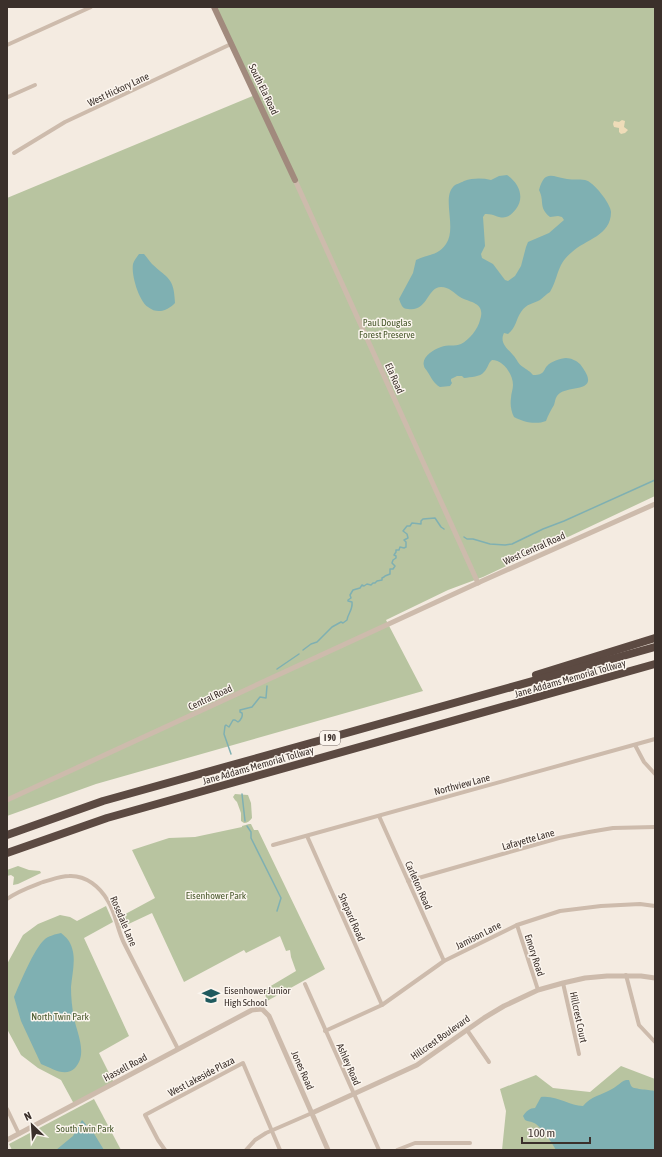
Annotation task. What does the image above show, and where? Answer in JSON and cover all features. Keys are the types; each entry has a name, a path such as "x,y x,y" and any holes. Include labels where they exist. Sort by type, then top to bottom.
{"highway":[{"path":"456,702 580,660 655,638"},
{"name":"Jane Addams Memorial Tollway","path":"7,835 103,801 655,647"},
{"name":"Jane Addams Memorial Tollway","path":"7,853 107,818 655,664"}],"main road":[{"name":"South Ela Road","path":"214,7 295,180"}],"street":[{"path":"7,45 91,7"},
{"name":"West Hickory Lane","path":"14,153 65,122 231,44"},
{"path":"7,96 8,97 34,85"},
{"name":"Ela Road","path":"295,180 478,583"},
{"name":"West Central Road","path":"420,610 655,504"},
{"name":"Central Road","path":"7,800 420,610"},
{"name":"Northview Lane","path":"273,845 655,739"},
{"path":"635,745 644,762 655,774"},
{"name":"Carleton Road","path":"378,816 444,961"},
{"name":"Lafayette Lane","path":"408,881 559,838 613,828 655,827"},
{"name":"Shepard Road","path":"307,836 382,1005"},
{"name":"Rosedale Lane","path":"7,899 26,888 53,879 69,876 78,876 98,887 112,909 119,934 178,1049"},
{"name":"Jamison Lane","path":"325,1031 382,1005 444,961 517,925 560,911 600,906 640,904 655,906"},
{"name":"Emory Road","path":"517,925 538,990"},
{"path":"626,975 639,1025 655,1042"},
{"name":"Hillcrest Boulevard","path":"246,1150 255,1140 272,1131 417,1065 504,1006 538,990 563,982 585,978 626,975 655,978"},
{"name":"Hillcrest Court","path":"563,982 579,1054"},
{"name":"Ashley Road","path":"305,984 379,1150"},
{"name":"Jones Road","path":"252,1010 262,1009 269,1016 328,1150"},
{"name":"Hassell Road","path":"7,1140 252,1010"},
{"path":"467,1030 489,1062"},
{"name":"West Lakeside Plaza","path":"165,1150 145,1115 243,1063 272,1131"},
{"path":"7,1109 19,1134"},
{"path":"272,1131 280,1150"},
{"path":"397,1150 415,1143 470,1143"}],"green space":[{"name":"Paul Douglas Forest Preserve","path":"214,7 655,7 655,496 483,577 448,590 386,620 423,691 96,784 7,816 7,198 255,95"},
{"path":"235,794 248,795 251,803 252,818 247,822 244,823 241,821 241,813 237,802 233,797"},
{"name":"Eisenhower Park","path":"251,824 254,830 258,830 325,969 267,1001 264,990 296,971 290,950 286,951 280,936 246,953 244,950 184,982 152,913 120,928 118,918 155,898 132,850 169,838 195,837 242,827"},
{"path":"18,866 29,870 40,871 41,873 13,885 14,877 11,875 7,876 7,870"},
{"name":"North Twin Park","path":"106,906 113,922 84,938 129,1036 99,1053 114,1083 74,1104 61,1080 38,1068 21,1055 7,1029 7,964 23,935 38,924 60,915 70,917 77,921"},
{"path":"621,1066 655,1079 655,1150 502,1150 506,1111 500,1089 536,1075 553,1088 590,1092"},
{"name":"South Twin Park","path":"94,1099 121,1150 12,1150 9,1144"}],"sand":[{"path":"622,120 625,121 624,127 628,130 621,134 619,132 619,128 614,127 613,124 614,121 619,122"}],"water":[{"path":"507,175 515,182 519,190 519,204 513,213 506,217 485,214 483,217 485,246 481,254 482,258 493,264 505,280 508,281 515,276 521,266 528,242 549,233 564,220 562,217 558,216 550,217 544,210 539,190 541,183 547,177 553,176 588,181 597,188 608,204 611,212 607,227 597,236 572,252 563,262 550,292 540,300 523,309 513,329 508,334 504,333 503,343 520,364 533,375 539,375 548,365 566,358 572,359 579,363 587,374 588,381 586,385 561,392 556,397 554,405 546,421 538,423 525,422 514,417 511,405 513,381 507,368 500,362 492,360 482,374 464,378 462,376 457,376 451,379 452,383 450,386 440,387 434,382 424,367 424,360 426,357 438,348 461,344 470,337 480,320 481,310 479,306 444,287 436,288 420,307 415,309 404,308 399,299 413,273 416,260 440,251 446,244 450,230 449,199 450,192 453,187 467,180 491,180 499,176"},
{"path":"139,254 144,254 172,283 175,303 163,311 155,311 148,307 139,294 134,281 133,263"},
{"path":"61,933 69,941 73,953 74,962 71,999 81,1050 79,1062 75,1068 67,1072 58,1071 41,1064 21,1021 14,997 40,944 48,937"},
{"path":"626,1080 629,1080 633,1088 655,1091 655,1150 556,1150 540,1127 533,1122 525,1120 523,1116 528,1110 535,1108 541,1097 558,1099 578,1106 583,1106 593,1098"},
{"path":"82,1120 93,1132 104,1150 56,1150 73,1136"}],"waterway":[{"path":"464,537 490,544 512,544 655,480"},
{"path":"303,650 311,644 317,642 332,627 347,620 352,605 352,602 348,600 351,598 350,595 353,590 360,588 362,585 371,585 390,574 390,569 393,569 395,566 392,563 396,558 394,555 396,550 399,550 400,547 406,547 406,542 404,540 408,538 407,534 403,531 407,526 410,526 412,523 421,524 423,519 435,518 444,529"},
{"path":"277,669 299,654"},
{"path":"231,754 224,734 225,726 226,725 229,727 233,720 238,722 240,720 242,717 240,710 252,707 260,697 266,698 267,686"},
{"path":"242,794 245,821"},
{"path":"247,826 251,832 251,838 281,898 277,911"}],"place":[{"name":"Eisenhower Junior High School","path":"211,996"}]}
